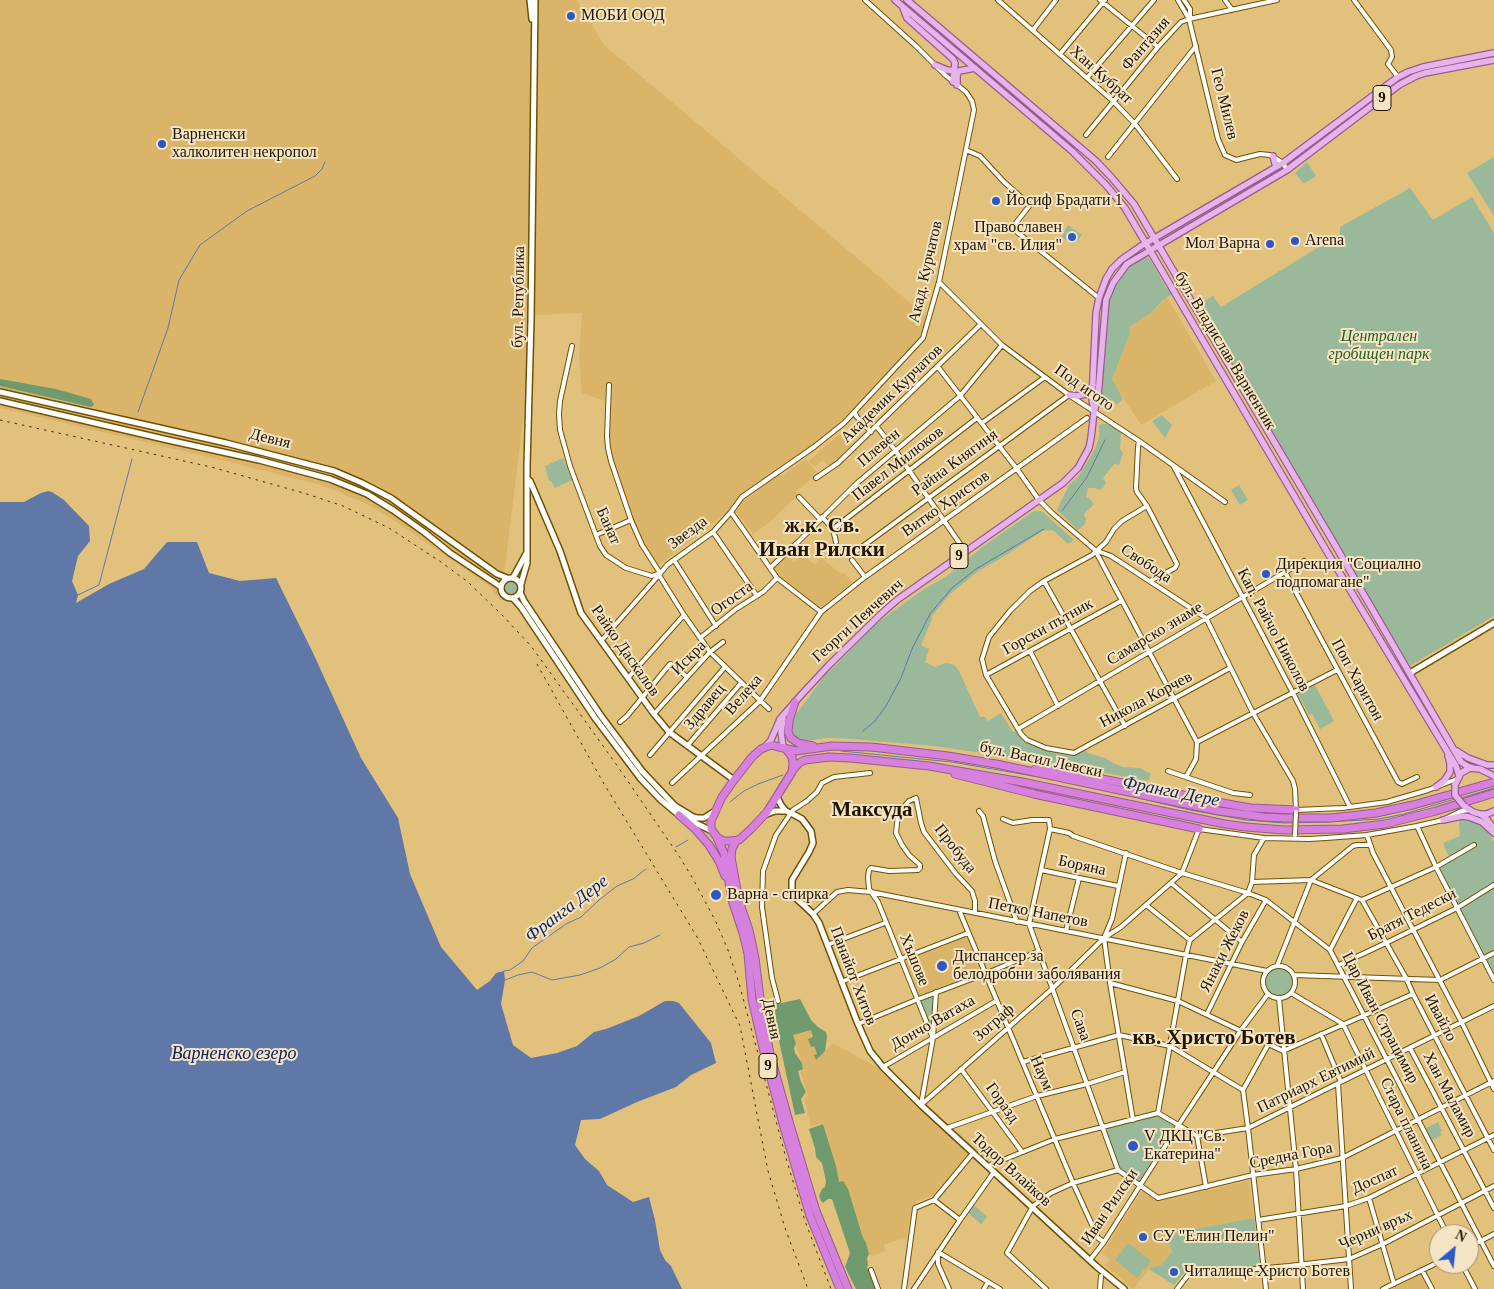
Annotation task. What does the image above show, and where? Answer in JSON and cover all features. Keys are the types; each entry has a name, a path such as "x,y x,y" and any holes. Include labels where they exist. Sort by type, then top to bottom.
{"highway":[{"path":"795,702 788,724 788,732 791,738 802,744 828,746"},
{"name":"бул. Васил Левски","path":"765,747 771,745 796,751 828,746 871,747 929,754 996,764 1188,805 1247,815 1285,818 1331,818 1376,813 1413,806 1492,775"},
{"name":"9","path":"714,834 711,821 715,810 734,780 752,757 765,747"},
{"path":"714,834 723,841 736,841 745,836 763,816 792,772 792,757 785,748"},
{"name":"бул. Васил Левски","path":"792,772 799,763 805,760 829,757 929,766 1022,782 1246,828 1284,830 1343,829 1385,824 1427,814 1494,794"},
{"path":"996,764 1077,774 1251,808 1296,811"},
{"path":"929,766 993,785 1199,829"},
{"path":"679,815 701,835 716,855 730,892"},
{"name":"Девня","path":"714,834 724,854 730,892 748,954 752,999 785,1131 810,1216 840,1289"},
{"name":"Девня","path":"736,841 731,857 739,901 756,958 761,1006 770,1054 816,1211 848,1289"}],"main road":[{"name":"бул. Владислав Варненчик","path":"895,0 1090,167 1125,208 1326,550 1449,748 1461,762 1473,768"},
{"name":"бул. Владислав Варненчик","path":"908,0 1096,162 1123,191 1138,211 1410,674 1449,748 1456,766 1456,795 1464,806 1470,810"},
{"path":"902,6 907,18 953,59 955,84"},
{"name":"9","path":"1094,412 1092,400 1096,313 1099,298 1112,269 1131,252 1283,163 1398,77 1423,66 1494,53"},
{"name":"9","path":"1094,412 1098,396 1104,312 1108,292 1127,264 1287,170 1399,85 1416,76 1494,60"},
{"path":"935,65 953,71 975,68"},
{"path":"955,84 960,70"},
{"path":"1273,156 1276,167"},
{"path":"1069,395 1086,394 1091,389 1094,381"},
{"name":"Георги Пеячевич","path":"765,747 784,714 816,678 881,614 897,600 1071,476 1089,448 1092,438 1094,412"},
{"path":"784,714 781,732 785,748"},
{"path":"1449,748 1464,756 1494,765"},
{"path":"1436,787 1444,781 1450,772 1449,748"},
{"path":"1457,780 1466,770 1473,768 1492,775"},
{"path":"1470,810 1488,820 1494,829"},
{"path":"1480,814 1494,811"},
{"path":"1443,820 1462,816 1482,822 1494,833"}],"street":[{"name":"бул. Република","path":"530,0 534,42"},
{"name":"бул. Република","path":"521,584 527,566 535,0"},
{"name":"Акад. Курчатов","path":"731,512 742,497 814,447 844,423 924,338 939,282 974,110 972,101 966,92 865,0"},
{"path":"1033,30 1056,0"},
{"path":"1087,78 1154,0"},
{"path":"1178,0 1189,19"},
{"name":"Гео Милев","path":"1184,0 1190,9 1189,19 1218,139 1225,155 1236,160 1260,154 1273,156"},
{"path":"1226,0 1232,10"},
{"name":"Фантазия","path":"1086,135 1158,47 1181,22 1263,1 1277,0"},
{"path":"1354,0 1391,50 1392,57 1388,64 1398,77"},
{"name":"Хан Кубрат","path":"1001,1 1113,101 1135,124 1177,179"},
{"path":"1060,54 1102,1 1158,47"},
{"path":"1108,157 1196,46"},
{"path":"966,150 980,156 1004,182 1030,205 1012,228 1099,298"},
{"path":"1273,156 1283,163 1287,170"},
{"name":"Под игото","path":"939,282 1002,345 1069,395 1139,441 1225,502"},
{"name":"Академик Курчатов","path":"816,478 838,463 981,324"},
{"name":"Плевен","path":"770,568 856,484 960,396 1002,345"},
{"name":"Банат","path":"572,346 559,414 560,430 570,466 600,546 606,555 626,568 652,576 659,574 642,545 631,520 608,448 609,385"},
{"name":"Свобода","path":"938,367 1039,500 1052,514 1095,550 1111,556 1206,618"},
{"path":"982,423 1046,377"},
{"name":"Девня","path":"0,392 226,443 334,470 391,498 490,569 510,578"},
{"name":"Райна Княгиня","path":"855,552 1069,395"},
{"name":"Девня","path":"0,401 330,478 367,494 393,510 450,553 501,587"},
{"path":"855,412 856,416 871,432"},
{"name":"Павел Милюков","path":"833,529 977,418"},
{"name":"Витко Христов","path":"821,612 865,578 1087,418"},
{"path":"876,427 895,450 965,552"},
{"path":"1139,441 1137,492 1147,506 1177,564 1175,568 1150,581"},
{"name":"Кап. Райчо Николов","path":"1173,465 1293,693 1350,807"},
{"name":"Райко Даскалов","path":"527,479 530,481 560,551 581,613 669,732 734,780"},
{"path":"799,497 833,529 836,542"},
{"path":"1018,729 986,675 982,659 988,637 1026,594 1044,581 1092,555 1095,550 1106,542 1114,529 1122,521 1147,506"},
{"path":"731,512 777,578 821,612"},
{"name":"Звезда","path":"602,640 659,574 674,560 713,532 731,512"},
{"path":"596,535 631,520"},
{"path":"713,532 757,596"},
{"path":"1095,550 1197,742 1196,759 1186,777"},
{"name":"бул. Република","path":"510,578 527,553"},
{"path":"674,560 716,626"},
{"path":"852,560 865,578"},
{"name":"Самарско знаме","path":"1018,729 1304,561"},
{"name":"Поп Харитон","path":"1285,572 1398,782 1402,784 1416,777"},
{"path":"659,574 684,615 710,652 769,709"},
{"name":"Огоста","path":"700,638 736,609 763,592 777,578"},
{"path":"714,834 679,815 654,793 631,766 595,718 521,607 513,598 503,594 501,587 504,580 516,579 521,584 520,592 524,601 601,716 642,771 675,806 693,817 704,818 715,810"},
{"path":"1044,581 1124,726"},
{"path":"513,598 520,592"},
{"name":"Горски пътник","path":"986,675 1121,601"},
{"name":"Велека","path":"672,783 760,701 821,612"},
{"path":"628,678 684,615"},
{"path":"1206,618 1253,713 1296,789 1294,837"},
{"path":"1410,674 1494,623"},
{"name":"Искра","path":"654,714 710,652 723,642"},
{"path":"1030,651 1058,706"},
{"path":"620,722 670,664 687,677"},
{"path":"650,755 725,667"},
{"name":"Никола Корчев","path":"1018,729 1027,740 1034,744 1074,753 1230,668"},
{"path":"1197,742 1337,670"},
{"name":"Здравец","path":"688,746 741,683"},
{"path":"1168,771 1234,793 1250,795"},
{"path":"763,816 775,811 789,812 793,810 817,792 822,783 834,777 870,773"},
{"path":"1296,811 1387,802 1457,780"},
{"path":"777,797 781,805 789,812"},
{"name":"Прoбудa","path":"871,892 868,877 871,868 889,871 918,870 920,868 920,865 902,845 896,830 898,814 909,801 916,798 924,832 956,874 972,891 975,901 975,914"},
{"path":"1104,938 1121,927 1182,873 1199,829 1264,838 1294,837 1309,839 1367,835 1443,820 1458,812 1470,810"},
{"path":"979,811 983,816 995,861 1017,922"},
{"path":"778,1001 772,978 762,907 763,871 776,836 789,812"},
{"name":"Панайот Хитов","path":"789,812 798,816 807,824 813,837 811,848 792,880 792,890 796,898 813,914 819,924 870,1051 883,1066"},
{"path":"1003,819 1013,823 1049,820 1050,829 1029,924"},
{"path":"1417,826 1436,868 1494,980"},
{"name":"Цар Иван Страцимир","path":"1050,829 1069,833 1073,836 1266,900 1330,950 1365,1014 1494,1266"},
{"path":"1367,835 1369,845 1440,980 1494,1089"},
{"path":"1158,1113 1190,940 1248,893 1252,882 1254,855 1264,838"},
{"path":"1277,966 1311,880 1353,846 1369,845"},
{"path":"1330,950 1360,899 1436,868 1474,846"},
{"path":"1126,853 1112,919 1104,938 1132,1120"},
{"name":"Боряна","path":"1041,870 1118,886"},
{"path":"1066,931 1079,878"},
{"path":"1252,882 1311,880 1360,899"},
{"path":"1171,883 1242,942"},
{"name":"Братя Тедески","path":"1338,965 1386,944 1457,908 1494,885"},
{"name":"Петко Напетов","path":"813,914 837,892 848,890 871,892 1267,971"},
{"name":"Хъшове","path":"871,892 878,902 932,1038"},
{"name":"Ивайло","path":"1360,899 1406,978 1494,1150"},
{"name":"Янаки Жеков","path":"1207,1014 1242,942 1266,900"},
{"path":"1146,906 1190,940"},
{"name":"Наум","path":"959,910 1073,1183 1098,1238 1104,1242"},
{"path":"827,945 886,923"},
{"name":"Сава","path":"1029,924 1118,1170"},
{"path":"841,982 968,933"},
{"name":"Зограф","path":"921,1105 1053,988 1104,938"},
{"path":"858,1024 1039,951"},
{"path":"1294,975 1440,980 1494,953"},
{"path":"1277,966 1287,968 1294,975 1295,986 1285,998 1279,999 1271,997 1263,986 1263,980 1267,971 1277,966"},
{"path":"1110,983 1178,1001 1283,1051"},
{"path":"921,1105 932,1038 936,992"},
{"path":"1291,993 1343,1024"},
{"name":"Иван Рилски","path":"1090,1260 1104,1242 1241,1030 1268,994"},
{"path":"1283,1051 1413,994"},
{"path":"1279,999 1296,1169 1303,1289"},
{"name":"Дончо Ватаха","path":"883,1066 996,1001"},
{"name":"Патриарх Евтимий","path":"1197,1136 1248,1128 1494,1006"},
{"name":"Стара планина","path":"1343,1024 1442,1224"},
{"path":"1320,1034 1339,1083 1351,1289"},
{"path":"1023,1062 1119,1035 1170,1046 1242,1090"},
{"path":"1266,1289 1242,1090 1269,1043"},
{"name":"Хан Маламир","path":"1410,1048 1494,1208"},
{"name":"Тодор Влайков","path":"883,1066 921,1105 1124,1289"},
{"name":"Горазд","path":"961,1069 1022,1152"},
{"path":"947,1128 1036,1096 1087,1084 1125,1072"},
{"name":"Средна Гора","path":"1140,1185 1158,1198 1253,1175 1296,1169 1342,1158 1492,1082"},
{"path":"988,1166 1055,1139 1158,1113 1197,1136 1206,1187"},
{"name":"Доспат","path":"1258,1220 1346,1206 1369,1198 1494,1135"},
{"path":"904,1289 915,1208 934,1200 973,1153"},
{"path":"1046,1289 1006,1254 1033,1206 1051,1192 1073,1183 1118,1170 1140,1185"},
{"path":"914,1289 994,1172"},
{"name":"Черни връх","path":"1177,1289 1188,1275 1349,1259 1383,1244 1494,1186"},
{"path":"1369,1198 1394,1284"},
{"path":"934,1200 960,1220"},
{"path":"1481,1240 1494,1234"},
{"path":"938,1252 1000,1289"},
{"path":"938,1252 938,1264 949,1289"},
{"path":"1383,1289 1429,1267"},
{"path":"871,1270 878,1289"},
{"path":"1422,1270 1432,1289"},
{"path":"1467,1274 1475,1289"},
{"path":"1100,1289 1101,1276"},
{"path":"984,1289 988,1282"}],"shaded area":[{"path":"0,0 577,0 604,45 927,317 919,341 831,431 655,568 640,546 627,516 606,454 605,401 582,393 579,356 582,313 536,315 501,600 488,585 392,519 367,504 321,485 0,408"},
{"path":"1167,297 1216,381 1141,425 1112,380 1130,334 1129,327 1152,312"},
{"path":"839,434 851,447 829,467 823,460 815,467 809,461"},
{"path":"806,459 818,474 796,491 796,497 769,523 753,534 734,509 775,476 783,475"},
{"path":"801,555 815,564 820,557 853,582 820,608 778,575 772,567 786,556 794,563"},
{"name":"Диспансер за белодробни заболявания","path":"966,936 980,971 918,996 903,961"},
{"path":"811,1029 813,1037 809,1039 817,1054 814,1055 816,1060 833,1043 880,1069 899,1090 969,1154 932,1196 916,1201 916,1205 912,1206 906,1239 884,1245 885,1251 872,1256 869,1254 839,1182 823,1123 811,1126 804,1098 808,1096 800,1070 803,1069 802,1063 793,1035"},
{"path":"1249,1181 1254,1218 1178,1232 1172,1252 1161,1265 1151,1267 1133,1289 1105,1265 1110,1260 1102,1253 1142,1191 1158,1201"},
{"path":"1421,1272 1430,1289 1389,1289"}],"green space":[{"path":"1494,157 1494,216 1467,173"},
{"path":"1307,162 1316,176 1303,183 1295,173"},
{"name":"Централен гробищен парк","path":"1410,188 1433,220 1472,197 1494,233 1494,616 1410,666 1229,361 1232,359 1231,352 1202,302 1213,296 1221,307 1340,234 1340,227"},
{"path":"1068,225 1082,235 1072,244 1061,237"},
{"path":"1145,254 1172,294 1152,312 1129,327 1130,334 1112,379 1123,399 1117,405 1113,400 1110,402 1098,396 1106,300 1121,271"},
{"path":"0,379 56,389 91,399 94,405 91,407 0,386"},
{"path":"1162,415 1172,425 1165,438 1152,421"},
{"path":"1101,424 1113,426 1121,433 1120,449 1123,453 1119,465 1114,464 1103,478 1106,482 1103,488 1098,490 1088,488 1086,497 1094,504 1084,514 1085,524 1078,530 1057,510 1069,485 1078,477 1096,447 1099,437 1099,426"},
{"path":"563,458 572,480 555,488 551,481 549,481 545,466"},
{"path":"1239,485 1248,500 1240,505 1231,490"},
{"path":"1034,511 1044,513 1074,540 1068,544 1054,531 1044,530 978,571 950,594 931,617 932,619 921,645 929,649 925,662 935,667 946,663 955,666 980,717 985,717 988,721 1001,713 1013,732 1018,729 1034,744 1073,753 1083,748 1088,753 1105,758 1123,767 1140,768 1151,774 1148,781 1070,766 934,746 852,739 826,738 805,741 795,736 791,728 796,714 823,678 877,623 924,589 947,576 985,545"},
{"path":"508,581 514,581 518,588 514,595 508,595 504,591 504,585"},
{"path":"1315,685 1334,721 1320,729 1312,714 1309,715 1298,694"},
{"path":"1459,820 1477,824 1485,829 1494,843 1494,980 1436,867 1450,859 1443,843 1460,836"},
{"path":"1279,966 1291,970 1295,982 1291,994 1279,998 1267,994 1263,982 1267,970"},
{"path":"936,992 933,1038 916,1000"},
{"path":"800,999 811,1020 826,1032 827,1037 825,1051 816,1060 814,1055 817,1054 814,1046 811,1047 808,1039 813,1037 811,1030 793,1035 796,1044 794,1048 795,1053 802,1063 803,1069 798,1071 806,1092 801,1099 805,1113 795,1115 777,1031 775,1009 777,1004"},
{"path":"1158,1113 1178,1126 1140,1185 1121,1172 1103,1126"},
{"path":"1438,1122 1442,1135 1432,1140 1426,1128"},
{"path":"823,1124 839,1182 843,1181 848,1189 866,1243 869,1254 867,1268 877,1289 856,1289 845,1267 850,1253 832,1199 828,1199 823,1203 819,1196 825,1187 826,1181 822,1163 816,1157 809,1129"},
{"path":"974,1205 987,1217 981,1224 968,1213"},
{"path":"1254,1218 1260,1266 1190,1272 1189,1267 1174,1285 1149,1269 1161,1265 1172,1252 1169,1242 1178,1232"},
{"path":"1128,1243 1151,1261 1137,1278 1115,1260"}],"water":[{"name":"Варненско езеро","path":"48,491 64,500 89,526 90,541 78,556 72,581 78,595 76,603 109,584 144,569 167,542 197,542 209,573 240,581 276,578 361,758 398,818 410,874 441,947 477,990 490,981 496,973 504,971 505,980 501,1004 513,1045 531,1058 557,1053 577,1046 594,1032 639,1016 665,1001 679,1003 711,1043 716,1063 691,1075 676,1087 600,1119 581,1120 575,1145 585,1159 599,1171 607,1185 633,1202 649,1197 660,1250 665,1260 671,1266 682,1289 0,1289 0,502 24,502"}],"waterway":[{"path":"138,412 168,328 179,280 200,245 247,211 315,176 322,169 325,162"},
{"path":"1062,511 1087,477 1105,440"},
{"path":"78,595 99,585 132,459"},
{"path":"863,731 875,721 886,706 930,614 951,589 976,569 1044,529"},
{"name":"Франга Дере","path":"841,751 952,762 1045,778"},
{"name":"Франга Дере","path":"730,802 744,791 783,775"},
{"name":"Франга Дере","path":"1461,798 1494,788"},
{"name":"Франга Дере","path":"1100,789 1190,810 1246,820 1284,823 1379,819 1404,814 1455,799"},
{"name":"Франга Дере","path":"676,847 688,840"},
{"name":"Франга Дере","path":"504,971 510,970 523,961 532,948 566,924 581,917 617,886 633,879 646,869"},
{"path":"505,980 532,972 552,980 580,975 600,968 616,959 629,947 644,943 660,935"}],"railway":[{"path":"0,420 211,467 343,506 389,528 441,562 468,582 503,616 531,646 616,764 679,856 715,920 739,983 805,1221 831,1289"},
{"path":"537,664 604,784 697,937 740,1026 768,1171 785,1228 808,1289"}],"place":[{"name":"МОБИ ООД","path":"571,16"},
{"name":"Варненски халколитен некропол","path":"162,144"},
{"name":"Йосиф Брадати 1","path":"996,201"},
{"name":"Православен храм \"св. Илия\"","path":"1072,237"},
{"name":"Arena","path":"1295,241"},
{"name":"Мол Варна","path":"1270,244"},
{"name":"Дирекция \"Социално подпомагане\"","path":"1266,574"},
{"name":"Варна - спирка","path":"716,895"},
{"name":"Диспансер за белодробни заболявания","path":"942,966"},
{"name":"V ДКЦ \"Св. Екатерина\"","path":"1133,1146"},
{"name":"СУ \"Елин Пелин\"","path":"1143,1237"},
{"name":"Читалище Христо Ботев","path":"1174,1272"}],"district":[{"name":"ж.к. Св. Иван Рилски","path":"822,539"},
{"name":"Максуда","path":"872,811"},
{"name":"кв. Христо Ботев","path":"1214,1039"}]}
